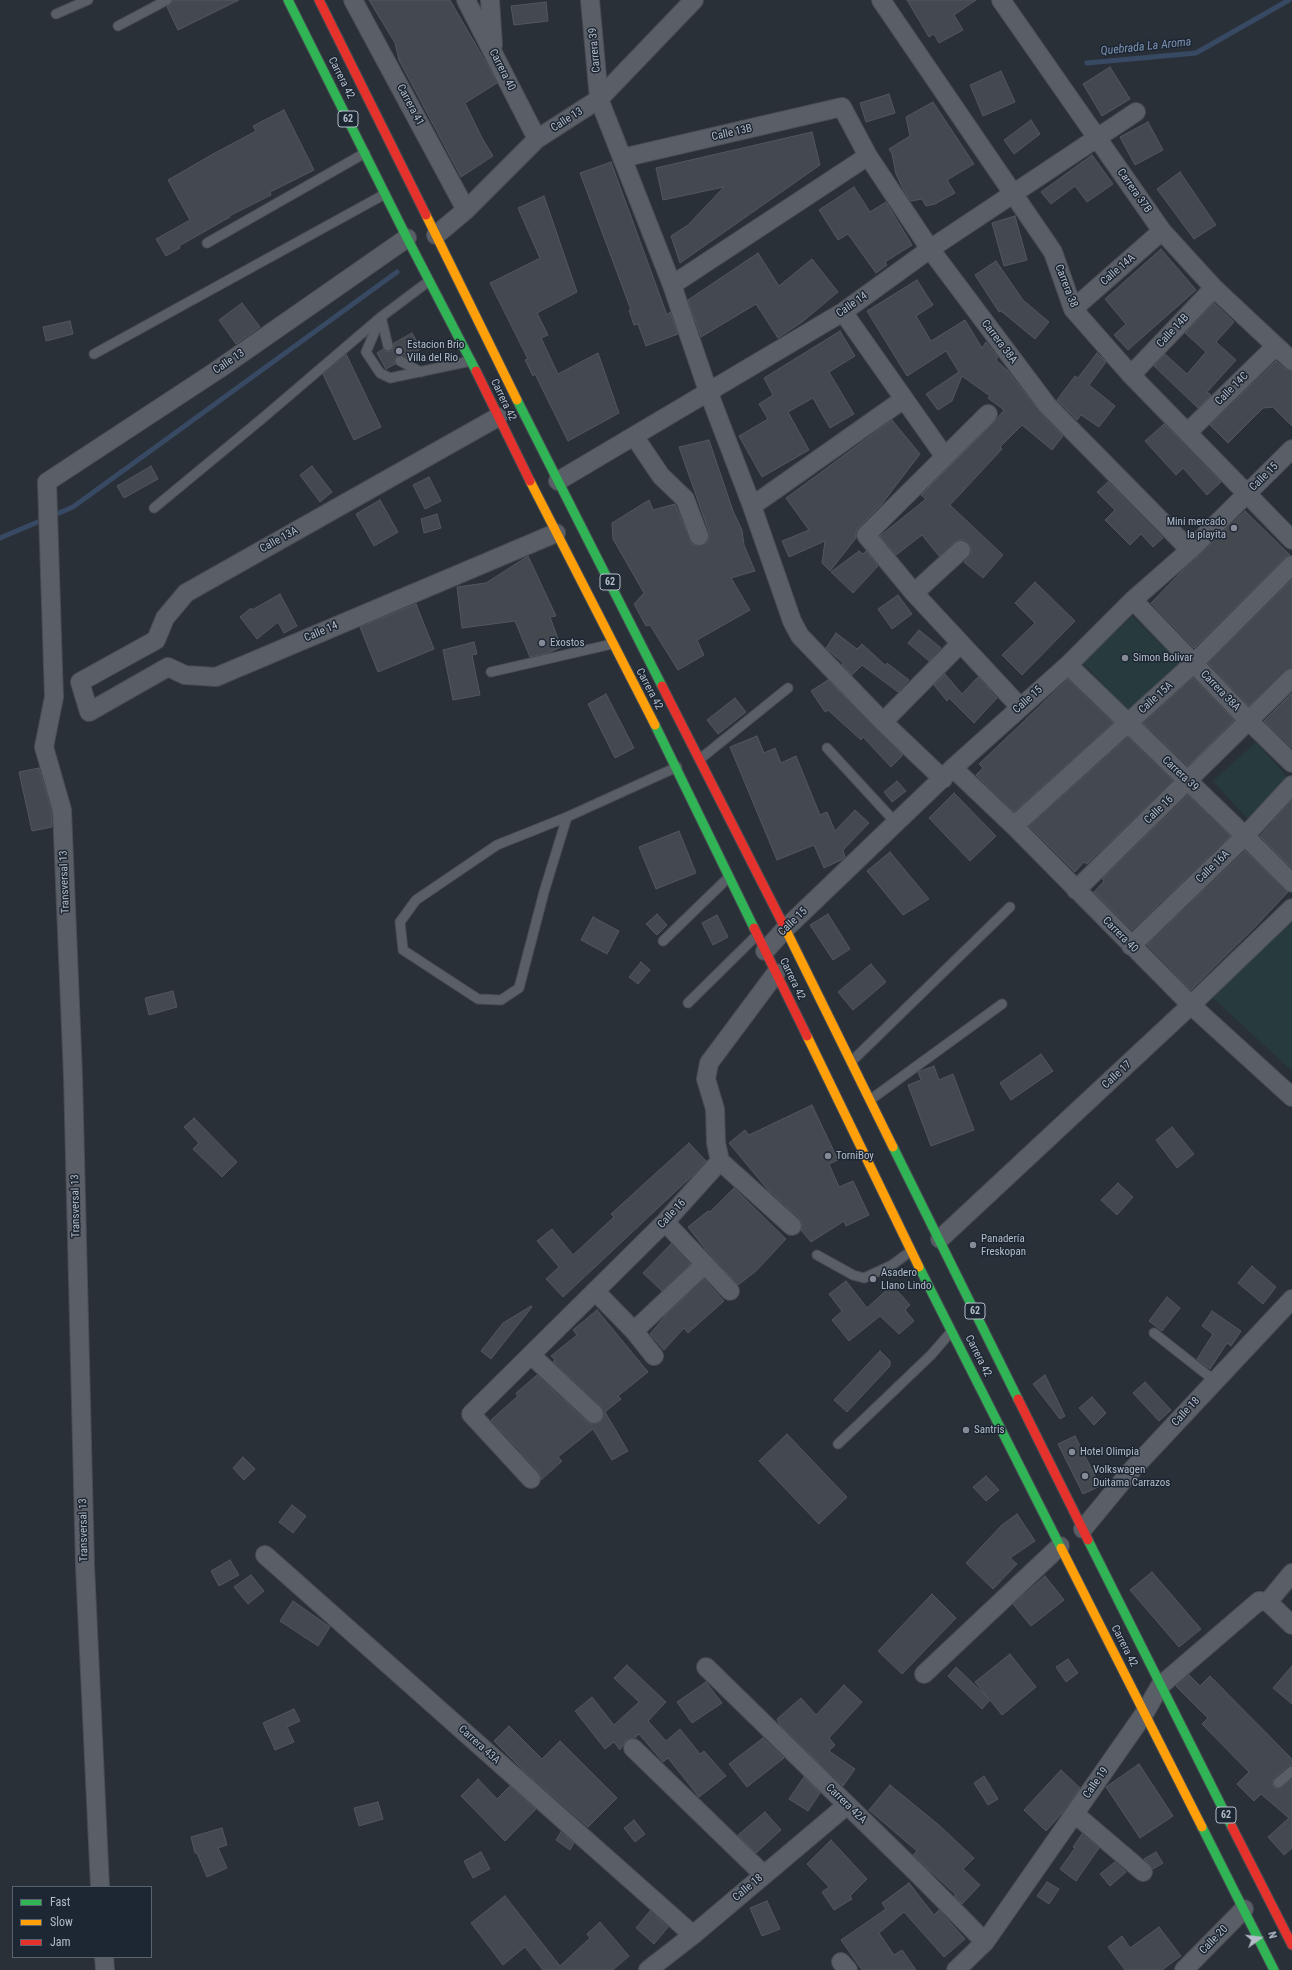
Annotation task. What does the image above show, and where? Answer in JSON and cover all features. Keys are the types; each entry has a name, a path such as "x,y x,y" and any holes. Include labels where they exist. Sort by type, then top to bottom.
{"highway":[{"name":"Carrera 42","path":"288,0 407,238 471,361 612,644 677,767 757,935 912,1251 1274,1970"},
{"name":"Carrera 42","path":"319,0 558,481 700,759 940,1239 1160,1686 1292,1944"}],"street":[{"name":"Carrera 41","path":"353,0 466,210"},
{"name":"Carrera 40","path":"466,0 538,139"},
{"path":"490,0 493,51"},
{"name":"Carrera 39","path":"590,0 599,99 672,285 708,391 752,506"},
{"name":"Calle 13","path":"436,235 466,210 538,139 599,99 694,0"},
{"name":"Carrera 38","path":"881,0 1053,252 1073,309 1131,375 1292,540"},
{"name":"Carrera 37B","path":"1001,0 1162,231 1214,288 1292,362"},
{"name":"Calle 13B","path":"622,158 842,107"},
{"name":"Carrera 38A","path":"842,107 868,156 930,249 1047,405 1190,550"},
{"name":"Calle 14","path":"558,481 843,312 930,249 1136,112"},
{"path":"672,285 868,156"},
{"name":"Calle 14A","path":"1073,309 1162,231"},
{"name":"Calle 13","path":"47,482 219,369 407,238"},
{"name":"Calle 14B","path":"1131,375 1214,288"},
{"path":"843,312 945,457"},
{"name":"Calle 14C","path":"1188,432 1276,346"},
{"path":"752,506 904,399"},
{"path":"988,414 866,536 914,593 1020,707"},
{"name":"Calle 13A","path":"156,640 164,618 186,593 498,417"},
{"path":"634,436 661,476 685,499 699,536"},
{"name":"Calle 15","path":"765,951 785,929 948,773 1068,665 1133,600 1190,550 1292,449"},
{"name":"Transversal 13","path":"47,482 54,697 44,747 62,810 73,1076 84,1566 100,1886"},
{"name":"Carrera 40","path":"752,506 792,622 800,636 883,722 1014,826 1191,1005 1292,1097"},
{"name":"Calle 14","path":"168,667 185,675 216,677 556,533"},
{"path":"914,593 961,550"},
{"name":"Calle 15A","path":"1014,826 1193,664 1292,565"},
{"name":"Carrera 38A","path":"1133,600 1193,664 1292,763"},
{"path":"156,640 168,667 89,712 80,682 156,640"},
{"path":"883,722 960,644"},
{"name":"Carrera 39","path":"1068,665 1292,883"},
{"name":"Calle 16","path":"1076,890 1292,678"},
{"name":"Calle 16A","path":"1131,946 1245,836 1292,785"},
{"name":"Calle 17","path":"940,1239 1191,1005 1292,908"},
{"path":"776,973 709,1062 706,1079 715,1109 716,1143 720,1161 792,1226"},
{"name":"Calle 16","path":"531,1479 471,1414 665,1222 720,1161"},
{"path":"665,1222 730,1291"},
{"path":"634,1331 705,1264"},
{"path":"595,1291 634,1331 654,1356"},
{"name":"Calle 18","path":"1083,1529 1130,1472 1292,1298"},
{"path":"530,1355 594,1414"},
{"path":"924,1674 1060,1546"},
{"name":"Carrera 43A","path":"265,1555 693,1935"},
{"path":"1292,1573 1268,1602 1292,1625"},
{"name":"Calle 19","path":"956,1970 985,1942 1144,1714 1160,1686 1248,1609 1259,1601 1268,1602"},
{"name":"Carrera 42A","path":"706,1667 985,1942"},
{"path":"633,1748 764,1875"},
{"name":"Calle 18","path":"648,1970 693,1935 847,1805"},
{"path":"1074,1814 1143,1872"},
{"name":"Calle 20","path":"1184,1970 1244,1910"},
{"path":"104,1958 105,1970"}],"lane":[{"path":"56,14 88,0"},
{"path":"118,26 167,0"},
{"path":"207,243 365,153"},
{"path":"94,354 385,194"},
{"path":"154,508 381,317 429,281"},
{"path":"381,317 388,346"},
{"path":"381,317 366,352 380,373 390,378 471,361"},
{"path":"400,361 421,372"},
{"path":"490,672 612,644"},
{"path":"700,759 788,688"},
{"path":"827,748 896,823"},
{"path":"567,817 544,892 519,988 501,1000 478,999 403,950 400,922 416,900 497,845 567,817 677,767"},
{"path":"663,941 729,877"},
{"path":"851,1062 1010,908"},
{"path":"688,1003 757,935"},
{"path":"870,1100 1002,1004"},
{"path":"817,1255 853,1275 864,1278 892,1265 912,1251"},
{"path":"838,1444 931,1355 952,1331"},
{"path":"1154,1333 1215,1381"},
{"path":"1278,1783 1292,1770"}],"green space":[{"path":"1132,616 1182,665 1131,714 1083,663"},
{"path":"1256,742 1290,780 1247,818 1213,781"},
{"path":"1292,917 1292,1071 1210,995"}],"building":[{"path":"173,0 239,0 178,30 167,7"},
{"path":"369,0 450,0 497,83 465,103 482,138 493,156 461,177 399,60 395,43"},
{"path":"907,0 976,0 954,15 963,30 939,43 934,34 929,37"},
{"path":"546,2 548,21 514,25 511,6"},
{"path":"1110,67 1130,99 1102,116 1083,84"},
{"path":"1001,71 1015,102 983,116 970,85"},
{"path":"889,94 895,113 866,122 860,103"},
{"path":"933,102 974,164 947,180 955,193 935,204 926,206 922,199 911,201 904,191 896,174 892,154 889,149 910,136 906,117"},
{"path":"284,110 314,170 270,192 271,195 229,216 230,217 179,246 180,248 166,256 156,239 190,220 168,180 256,131 253,126"},
{"path":"1031,120 1040,134 1014,154 1004,140"},
{"path":"1148,122 1163,150 1135,165 1120,137"},
{"path":"812,132 820,165 680,263 671,236 688,225 724,187 663,200 656,168"},
{"path":"1092,155 1113,184 1087,202 1075,186 1051,204 1041,192"},
{"path":"611,162 667,315 670,312 678,334 646,346 638,324 634,325 629,310 631,310 580,173"},
{"path":"1180,172 1216,225 1194,239 1157,189"},
{"path":"854,187 870,212 886,202 912,245 885,262 887,265 876,273 848,234 838,240 819,210"},
{"path":"544,196 577,292 537,313 548,335 541,338 558,374 598,353 619,413 568,441 535,374 533,376 525,360 528,359 490,283 540,258 518,208"},
{"path":"1015,216 1027,260 1004,266 992,223"},
{"path":"1161,249 1196,290 1128,350 1114,335 1126,324 1105,299"},
{"path":"758,253 779,286 812,259 838,292 802,322 778,338 756,304 701,337 688,300"},
{"path":"996,261 1023,300 1049,322 1035,339 1001,311 999,312 975,275"},
{"path":"917,280 933,305 916,316 931,341 965,320 982,348 986,342 998,357 996,360 1007,370 1039,411 1063,436 1052,450 1022,425 1000,447 1002,449 950,505 1003,555 983,578 964,562 971,554 969,543 965,540 954,542 939,556 922,535 896,555 880,536 926,499 921,495 995,421 1004,410 988,398 990,396 962,376 952,401 938,410 926,394 959,372 946,351 907,376 867,311"},
{"path":"242,303 260,327 236,344 219,320"},
{"path":"1214,303 1234,322 1216,342 1236,360 1207,392 1211,395 1198,408 1154,366 1165,354 1187,374 1206,352 1185,333"},
{"path":"70,321 73,334 46,341 43,327"},
{"path":"840,331 855,356 829,372 854,414 830,428 813,398 788,412 809,450 762,477 739,436 768,419 759,404 773,395 764,378"},
{"name":"Estacion Brio Villa del Rio","path":"412,333 421,349 406,358 397,356 395,359 395,364 386,369 377,353 383,349 387,352 392,351 394,343"},
{"path":"1097,353 1106,362 1089,385 1115,406 1099,427 1081,415 1077,420 1057,400 1075,376 1078,378"},
{"path":"346,354 381,427 354,440 323,374"},
{"path":"1276,361 1285,369 1292,371 1292,426 1273,407 1263,408 1228,443 1210,425"},
{"path":"892,420 920,454 881,505 858,528 856,538 830,571 822,563 825,541 789,557 782,541 809,530 786,498"},
{"path":"1164,424 1221,482 1207,495 1183,468 1176,475 1145,441"},
{"path":"709,440 733,511 742,530 744,545 755,571 731,578 750,610 697,640 704,655 678,670 650,625 646,626 634,604 644,593 613,539 612,523 649,500 653,510 675,504 692,544 698,546 707,543 709,532 679,447"},
{"path":"151,466 158,479 124,498 117,486"},
{"path":"312,466 332,492 320,502 300,475"},
{"path":"429,477 441,501 425,509 413,485"},
{"path":"1108,482 1163,538 1153,547 1141,534 1130,545 1105,520 1115,510 1097,492"},
{"path":"380,500 398,532 374,546 356,514"},
{"path":"1245,511 1290,555 1285,558 1194,648 1151,603"},
{"path":"437,514 441,528 424,533 421,519"},
{"path":"859,551 863,554 866,551 878,566 853,593 831,572"},
{"path":"528,556 556,616 550,617 561,647 548,653 530,657 515,621 462,628 457,587 486,583"},
{"path":"1292,580 1292,668 1285,671 1249,706 1208,663"},
{"path":"1035,582 1075,621 1022,675 1002,655 1035,623 1015,603"},
{"path":"280,594 297,626 284,633 278,622 257,639 240,617 251,608 252,610"},
{"path":"898,595 912,614 892,629 878,609"},
{"path":"416,604 434,649 378,672 360,627"},
{"path":"919,630 941,648 929,661 908,643"},
{"path":"836,633 857,649 862,644 886,666 887,663 909,680 898,692 862,665 852,675 842,665 843,663 826,648"},
{"path":"474,642 477,654 472,655 480,695 453,700 443,650"},
{"path":"945,674 962,694 978,677 997,698 974,723 949,698 947,701 934,685"},
{"path":"1193,678 1234,720 1188,766 1143,723"},
{"path":"1068,679 1113,723 1014,812 976,775 983,768 979,764"},
{"path":"828,680 903,755 891,767 863,737 861,740 828,710 825,712 811,691"},
{"path":"1292,693 1292,748 1264,721"},
{"path":"606,694 634,748 615,758 588,704"},
{"path":"735,698 746,712 718,734 707,720"},
{"path":"757,736 764,753 775,748 781,763 796,756 820,815 827,812 835,831 855,810 869,823 843,850 845,857 841,860 824,868 814,845 777,860 730,747"},
{"path":"1128,737 1173,781 1087,864 1084,862 1075,872 1029,826"},
{"path":"39,768 52,812 52,827 32,831 19,772"},
{"path":"897,781 906,791 892,802 884,792"},
{"path":"954,793 996,836 970,861 929,818"},
{"path":"1188,795 1230,836 1132,930 1094,892 1104,881 1102,879"},
{"path":"1292,800 1292,868 1260,836"},
{"path":"679,831 696,873 656,889 639,847"},
{"path":"1245,851 1288,892 1191,990 1147,945"},
{"path":"890,852 929,899 903,915 867,871"},
{"path":"657,914 667,925 657,935 646,924"},
{"path":"828,914 850,949 833,960 810,925"},
{"path":"717,915 728,937 713,945 702,923"},
{"path":"593,917 619,931 607,954 581,940"},
{"path":"641,962 650,970 638,984 629,977"},
{"path":"871,964 886,982 853,1010 838,992"},
{"path":"173,991 177,1007 149,1015 145,998"},
{"path":"1041,1054 1053,1071 1011,1100 1000,1083"},
{"path":"934,1066 939,1080 953,1074 974,1130 931,1146 908,1085 921,1080 918,1072"},
{"path":"812,1105 838,1160 829,1164 839,1187 853,1181 869,1215 846,1226 844,1221 811,1242 801,1230 802,1223 799,1218 768,1190 729,1143 745,1130 749,1135"},
{"path":"194,1118 237,1162 222,1177 193,1149 199,1143 184,1127"},
{"path":"1172,1127 1194,1154 1177,1168 1156,1140"},
{"path":"689,1143 706,1161 691,1177 563,1297 546,1279 559,1267 537,1241 552,1229 573,1255 614,1217 611,1214"},
{"path":"1118,1183 1133,1197 1117,1215 1101,1200"},
{"path":"734,1188 786,1239 756,1271 738,1285 706,1250 688,1227 708,1211 710,1212"},
{"path":"671,1244 690,1264 662,1291 643,1273"},
{"path":"1252,1266 1276,1287 1263,1304 1238,1283"},
{"path":"704,1279 724,1301 688,1333 684,1328 664,1350 650,1334 666,1315"},
{"path":"846,1281 867,1308 892,1285 910,1305 905,1310 914,1321 899,1334 880,1316 849,1341 832,1320 842,1311 829,1294"},
{"path":"1167,1297 1180,1308 1162,1331 1149,1321"},
{"path":"531,1306 532,1307 491,1359 481,1351 503,1323"},
{"path":"597,1310 648,1372 618,1396 621,1399 605,1412 628,1451 612,1460 593,1429 558,1457 562,1461 541,1480 539,1472 491,1420 518,1396 516,1393 537,1375 587,1422 592,1424 601,1421 604,1416 601,1407 553,1362 555,1360 551,1356 577,1335 573,1330"},
{"path":"1212,1311 1241,1331 1231,1346 1227,1343 1210,1369 1197,1359 1213,1334 1202,1326"},
{"path":"880,1351 890,1361 890,1366 847,1412 834,1400"},
{"path":"1045,1375 1065,1416 1060,1419 1033,1384"},
{"path":"1145,1382 1171,1410 1159,1421 1133,1393"},
{"path":"1092,1397 1106,1413 1094,1425 1079,1408"},
{"path":"787,1434 847,1497 819,1524 759,1461"},
{"path":"1075,1436 1100,1486 1083,1494 1058,1444"},
{"path":"243,1457 255,1469 244,1480 233,1468"},
{"path":"986,1476 999,1490 986,1501 973,1487"},
{"path":"292,1505 306,1516 293,1533 279,1522"},
{"path":"1017,1514 1035,1541 1010,1558 1017,1564 993,1589 966,1563 1002,1525"},
{"path":"230,1560 239,1575 219,1586 211,1571"},
{"path":"1152,1572 1201,1629 1179,1647 1130,1590"},
{"path":"251,1575 264,1591 248,1604 234,1587"},
{"path":"1045,1576 1064,1600 1031,1626 1013,1604"},
{"path":"932,1594 956,1618 902,1674 878,1651"},
{"path":"293,1601 330,1627 318,1646 280,1621"},
{"path":"1010,1654 1036,1687 1002,1715 990,1700 982,1709 948,1676 956,1667 989,1699 975,1682"},
{"path":"1068,1659 1078,1673 1066,1682 1056,1667"},
{"path":"627,1665 666,1702 648,1721 666,1741 680,1729 700,1754 704,1751 726,1776 699,1797 668,1758 663,1762 639,1734 635,1738 626,1740 620,1750 614,1742 605,1749 575,1711 592,1697 614,1725 639,1702 614,1678"},
{"path":"1292,1666 1292,1704 1273,1688"},
{"path":"1189,1675 1200,1686 1210,1676 1292,1759 1292,1765 1288,1766 1272,1781 1273,1787 1279,1789 1292,1779 1292,1848 1284,1855 1268,1837 1289,1818 1261,1794 1254,1801 1237,1784 1249,1772 1202,1724 1208,1718 1176,1686"},
{"path":"706,1682 722,1703 692,1723 677,1702"},
{"path":"844,1685 862,1702 829,1738 835,1745 829,1751 855,1769 843,1786 780,1725 777,1719 801,1698 816,1715"},
{"path":"294,1709 300,1721 287,1727 294,1742 275,1750 263,1723"},
{"path":"509,1726 542,1759 560,1741 617,1798 588,1827 524,1771 494,1741"},
{"path":"763,1738 784,1758 747,1787 729,1764"},
{"path":"1139,1764 1173,1816 1140,1838 1106,1787"},
{"path":"1061,1770 1080,1788 1063,1812 1046,1831 1024,1810"},
{"path":"984,1776 998,1799 988,1805 974,1783"},
{"path":"804,1777 820,1793 808,1811 789,1799"},
{"path":"478,1779 497,1799 510,1786 536,1809 505,1841 461,1796"},
{"path":"890,1785 940,1826 974,1858 963,1869 980,1885 962,1904 954,1896 956,1895 913,1855 917,1851 869,1810"},
{"path":"378,1802 383,1819 359,1826 354,1808"},
{"path":"765,1812 781,1830 756,1853 738,1835"},
{"path":"634,1820 645,1834 635,1842 624,1828"},
{"path":"222,1828 227,1845 218,1848 227,1868 207,1877 197,1853 195,1853 191,1837"},
{"path":"561,1832 574,1843 570,1850 556,1840"},
{"path":"1082,1834 1099,1848 1076,1881 1060,1869 1075,1848 1073,1847"},
{"path":"831,1840 867,1879 850,1896 852,1899 834,1910 822,1892 829,1887 807,1864"},
{"path":"481,1852 490,1869 473,1878 464,1861"},
{"path":"1156,1852 1163,1863 1153,1869 1144,1859"},
{"path":"1115,1862 1126,1872 1110,1886 1100,1874"},
{"path":"1047,1882 1059,1889 1049,1904 1037,1896"},
{"path":"909,1883 934,1915 939,1910 965,1939 944,1957 904,1912 879,1933 894,1955 902,1950 916,1970 862,1970 841,1940 886,1909 882,1903"},
{"path":"505,1896 560,1966 590,1938 587,1934 600,1922 629,1956 613,1970 543,1970 525,1947 503,1965 471,1923"},
{"path":"767,1901 780,1929 762,1936 750,1908"},
{"path":"650,1911 668,1927 654,1944 636,1928"},
{"path":"1159,1927 1181,1956 1162,1970 1125,1970 1108,1947 1122,1936 1130,1948"}],"waterway":[{"name":"Quebrada La Aroma","path":"1087,63 1196,53 1289,0"},
{"path":"52,516 73,507 397,272"},
{"path":"0,538 45,519"}],"traffic: fast":[{"path":"288,0 407,238 476,371"},
{"path":"517,400 662,686"},
{"path":"655,725 754,928"},
{"path":"893,1147 1018,1399"},
{"path":"919,1267 1061,1548"},
{"path":"1088,1540 1232,1827"},
{"path":"1202,1827 1274,1970"}],"traffic: slow":[{"path":"426,215 517,400"},
{"path":"530,481 655,725"},
{"path":"784,926 893,1147"},
{"path":"807,1036 919,1267"},
{"path":"1061,1548 1202,1827"}],"traffic: jam":[{"path":"319,0 426,215"},
{"path":"476,371 530,481"},
{"path":"662,686 784,926"},
{"path":"754,928 807,1036"},
{"path":"1018,1399 1088,1540"},
{"path":"1232,1827 1292,1945"}],"place":[{"name":"Estacion Brio Villa del Rio","path":"399,351"},
{"name":"Mini mercado la playita","path":"1234,528"},
{"name":"Exostos","path":"542,643"},
{"name":"Simon Bolivar","path":"1125,658"},
{"name":"TorniBoy","path":"828,1156"},
{"name":"Panadería Freskopan","path":"973,1245"},
{"name":"Asadero Llano Lindo","path":"873,1279"},
{"name":"Santris","path":"966,1430"},
{"name":"Hotel Olimpia","path":"1072,1452"},
{"name":"Volkswagen Duitama Carrazos","path":"1085,1476"}]}
